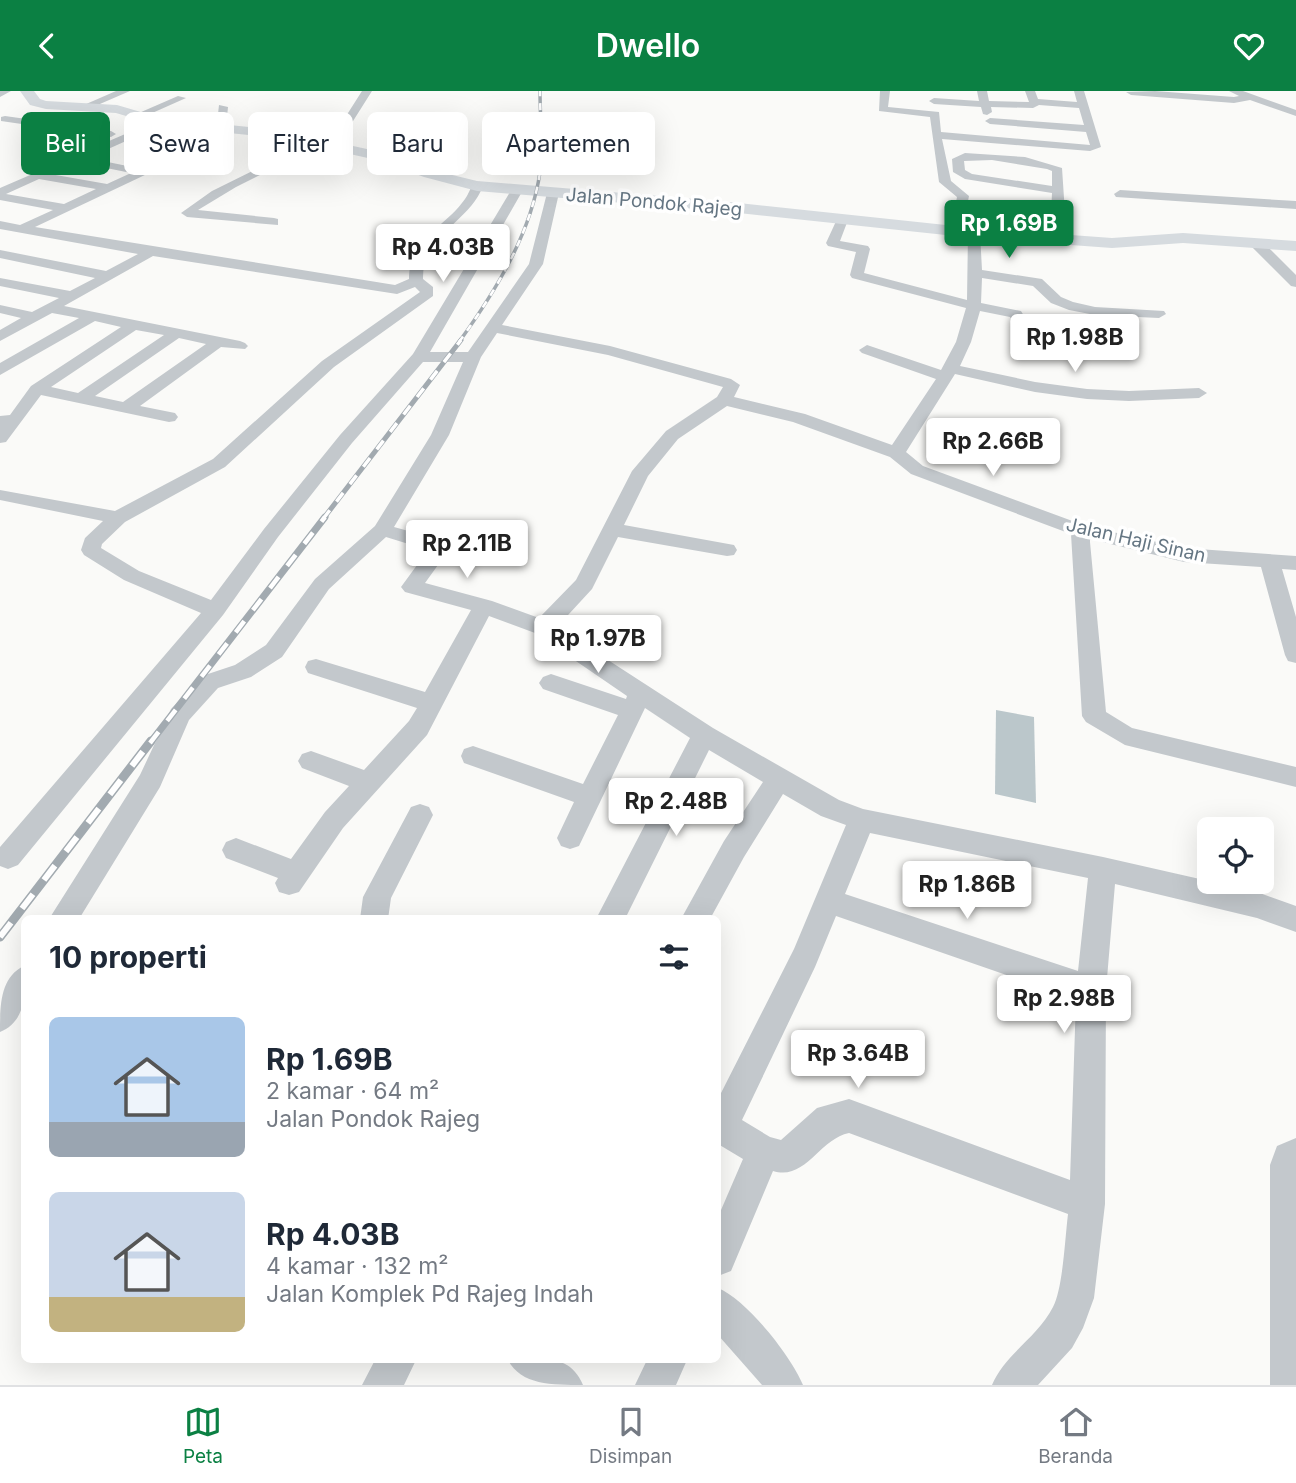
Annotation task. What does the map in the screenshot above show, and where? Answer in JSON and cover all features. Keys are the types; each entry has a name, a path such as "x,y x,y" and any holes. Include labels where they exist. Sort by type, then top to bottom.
{"main road":[{"name":"Jalan Pondok Rajeg","path":"30,100 127,112"},
{"name":"Jalan Pondok Rajeg","path":"434,175 477,186 720,206 965,233 1112,243 1183,239 1296,246"}],"street":[{"path":"0,94 6,91"},
{"path":"82,107 125,91"},
{"path":"353,112 367,91"},
{"path":"886,91 883,109 934,114"},
{"path":"982,91 993,140"},
{"path":"936,135 1096,147 1079,91"},
{"path":"1234,91 1296,113"},
{"path":"1131,92 1234,100 1249,97"},
{"path":"896,453 947,372 965,337 974,306 974,273 965,233 963,195 945,182 936,135 933,96 985,104 1027,106 1033,105 1032,96 1085,105"},
{"path":"145,112 181,98"},
{"path":"9,106 3,120 111,134"},
{"path":"223,107 223,112"},
{"path":"990,121 1092,129"},
{"path":"1056,190 969,177 959,172 958,159 971,155 1051,165 1058,170 1056,190 1062,240"},
{"path":"0,245 64,208 143,172 110,166"},
{"path":"254,175 212,195 187,213 274,222"},
{"path":"0,194 39,176 109,188"},
{"path":"416,281 415,272 425,244 471,201 477,186"},
{"path":"8,857 215,610 271,533 346,439 419,356 447,313 517,190"},
{"path":"66,915 151,779 179,715 210,682 243,671 274,651 322,584 382,530 440,435 473,357 536,264 553,193"},
{"path":"0,194 64,208"},
{"path":"1120,194 1296,205"},
{"path":"842,220 833,243 863,249 857,275 974,306 1016,314 1020,321"},
{"path":"0,225 150,252 397,290 416,281"},
{"path":"0,336 173,240"},
{"path":"1256,244 1296,283"},
{"path":"0,254 108,276"},
{"path":"974,273 1037,282 1056,300 1069,306 1095,311 1159,314"},
{"path":"215,610 145,581 98,556 91,550 92,542 118,518 234,452 328,364 428,293 426,287 416,281"},
{"path":"0,282 72,296"},
{"path":"50,308 240,346"},
{"path":"0,309 35,317"},
{"path":"0,370 92,317"},
{"path":"0,438 8,420 37,389 133,325"},
{"path":"494,328 610,351 732,385 724,400 672,435 639,475 585,584 543,628"},
{"path":"81,398 177,333"},
{"path":"127,408 218,342"},
{"path":"867,349 947,372 1087,394 1133,397 1199,393"},
{"path":"419,356 473,357"},
{"path":"37,389 169,417"},
{"name":"Jalan Haji Sinan","path":"724,400 799,418 896,453 917,470 1081,531 1184,555 1270,564 1296,563"},
{"path":"1,495 118,518"},
{"path":"611,529 727,550"},
{"path":"382,530 441,547 412,587 484,606 543,628 636,702 704,735 830,808 862,820 1103,869 1257,905 1296,919"},
{"path":"1081,531 1094,716 1125,736 1296,777"},
{"path":"1270,564 1296,655"},
{"path":"236,850 293,878 334,820 418,727 484,606"},
{"path":"316,667 431,703"},
{"path":"551,683 636,702"},
{"path":"570,838 636,702"},
{"path":"612,915 704,735"},
{"path":"473,756 590,797"},
{"path":"311,761 370,783"},
{"path":"697,915 734,849 779,779"},
{"path":"375,915 377,897 420,815"},
{"path":"721,1122 804,957 862,820"},
{"path":"1012,1385 1058,1334 1070,1315 1075,1298 1087,1204 1091,991 1103,869"},
{"path":"827,899 1091,991"},
{"path":"0,1017 21,985"},
{"path":"721,1127 764,1152 786,1158 829,1120 849,1117 1087,1204"},
{"path":"721,1251 764,1152"},
{"path":"1290,1385 1287,1165 1289,1158 1296,1155"},
{"path":"721,1310 775,1370 783,1385"},
{"path":"382,1385 395,1363"},
{"path":"655,1385 666,1363"}],"shaded area":[{"path":"996,710 1034,717 1036,803 995,794"}],"railway":[{"path":"459,342 498,283 529,218 540,172 540,91"},
{"path":"323,519 461,340"},
{"path":"150,743 325,517"},
{"path":"0,937 151,741"}]}
